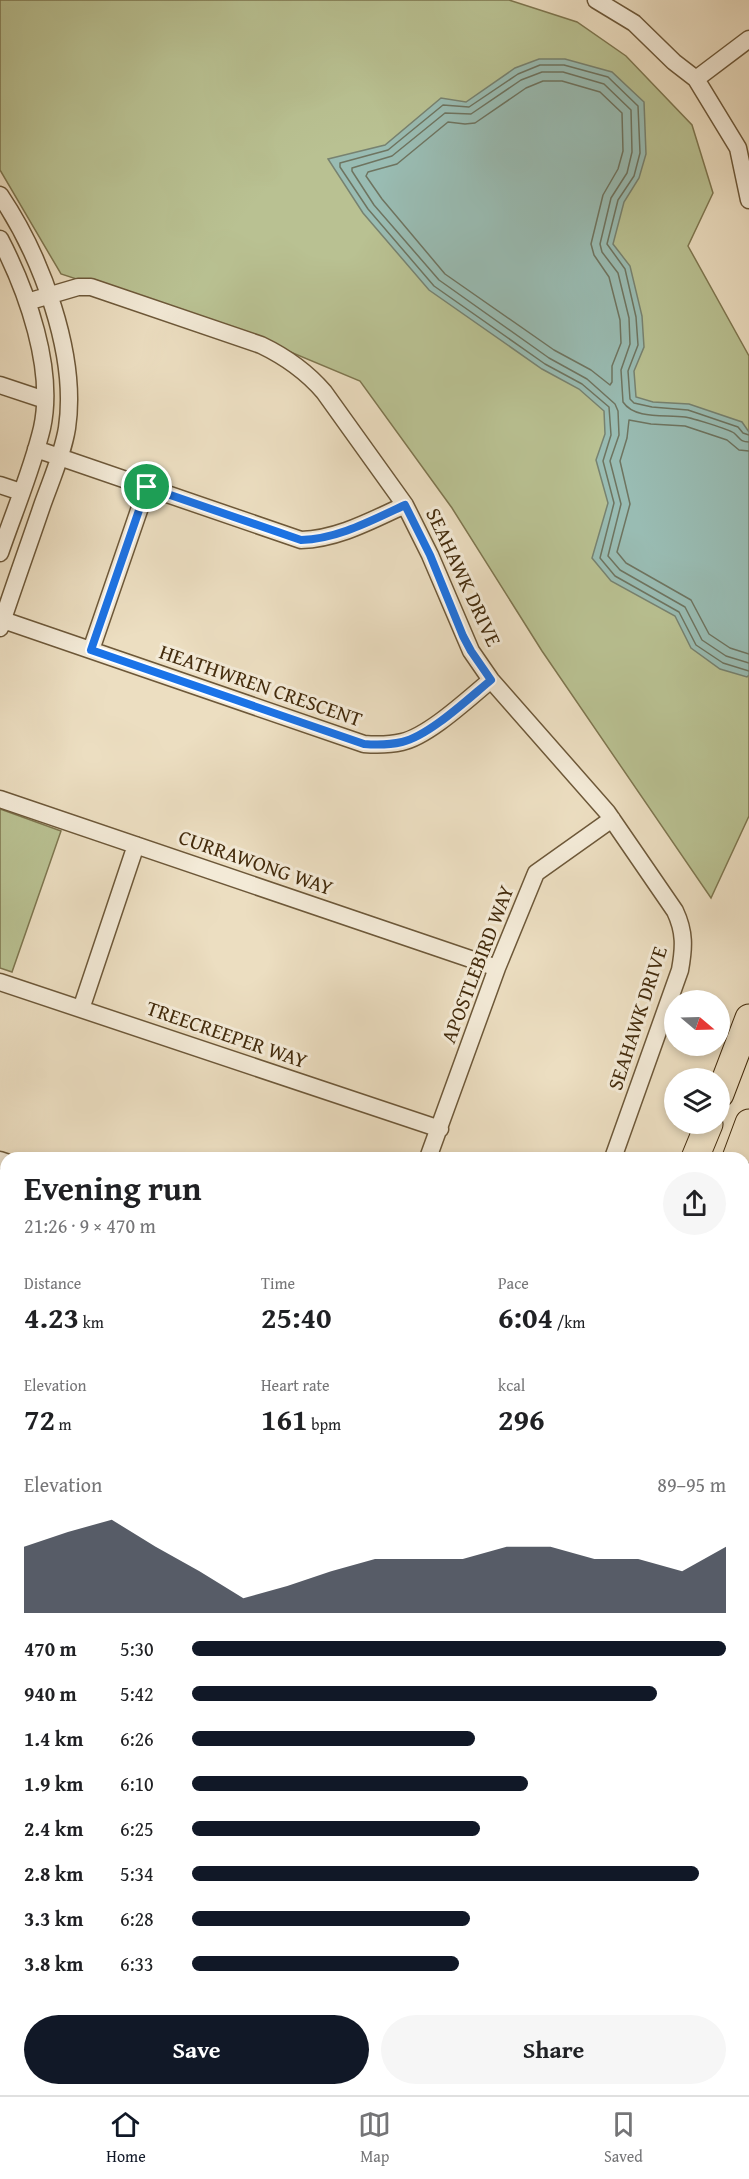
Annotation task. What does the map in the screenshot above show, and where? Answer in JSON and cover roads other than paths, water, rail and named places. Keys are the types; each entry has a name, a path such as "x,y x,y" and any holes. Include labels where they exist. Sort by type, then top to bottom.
{"highway":[{"path":"730,1068 749,1018"},
{"path":"738,1152 749,1123"},
{"path":"697,1152 705,1134"}],"street":[{"path":"596,0 634,23 696,80 738,148 749,200"},
{"path":"696,80 749,39"},
{"path":"0,195 14,215 36,257 65,354 69,390 67,428 59,458 1,624"},
{"path":"0,239 13,263 27,302 42,358 45,400 36,449 0,554"},
{"name":"SEAHAWK DRIVE","path":"27,302 78,287 102,290 261,345 279,354 300,369 324,392 405,505 430,555 471,651 491,680 587,787 612,819 675,912 681,925 684,946 678,976 615,1152"},
{"path":"0,385 45,400"},
{"path":"36,449 301,540 314,540 345,532 405,505"},
{"path":"0,485 21,492"},
{"path":"91,650 147,487"},
{"name":"HEATHWREN CRESCENT","path":"1,624 91,650 364,744 382,745 404,742 417,736 460,706 491,680"},
{"name":"CURRAWONG WAY","path":"0,800 497,968"},
{"name":"APOSTLEBIRD WAY","path":"430,1152 497,968 536,873 612,819"},
{"path":"81,1009 136,845"},
{"name":"TREECREEPER WAY","path":"0,982 440,1129"}],"water":[{"path":"539,59 565,59 612,72 644,102 646,154 639,178 624,202 613,244 630,266 642,316 644,347 634,371 636,397 653,402 689,404 742,422 749,432 749,675 747,677 720,669 691,648 675,616 611,581 592,558 608,503 596,460 605,434 604,411 579,389 542,369 429,290 363,213 328,159 385,145 441,98 466,102 515,68"}]}
